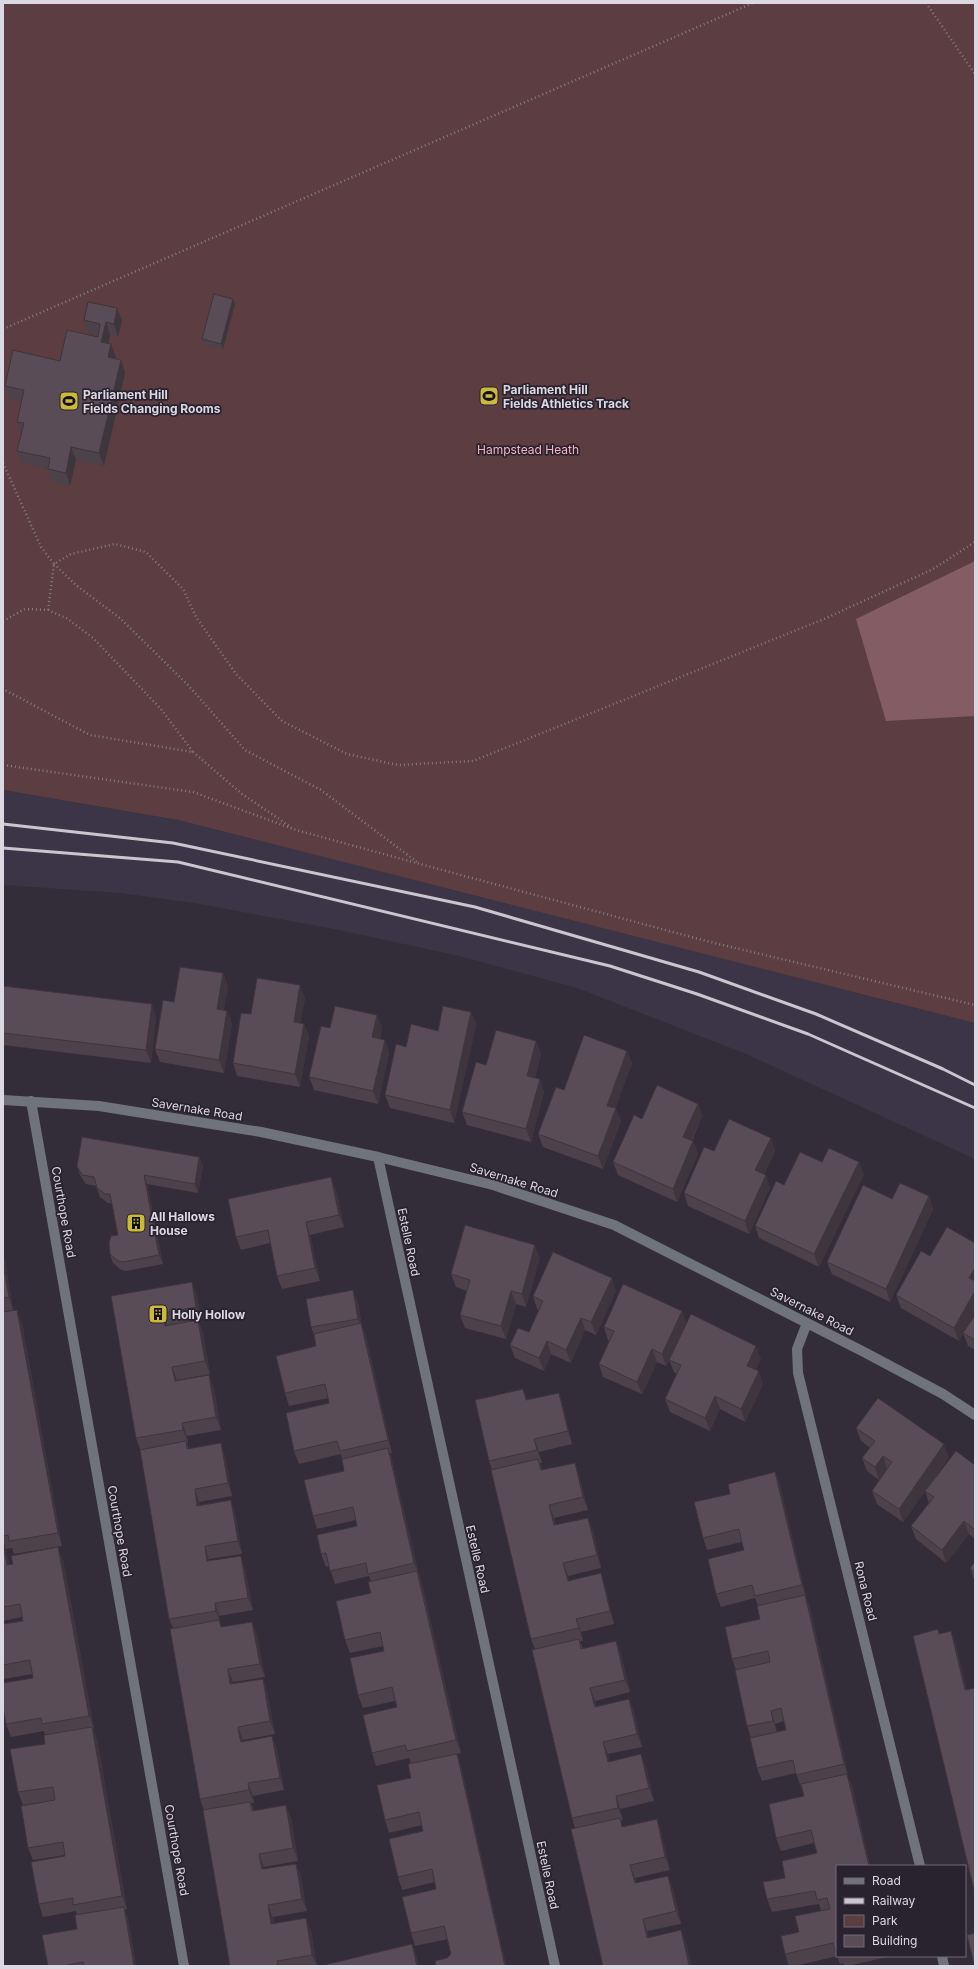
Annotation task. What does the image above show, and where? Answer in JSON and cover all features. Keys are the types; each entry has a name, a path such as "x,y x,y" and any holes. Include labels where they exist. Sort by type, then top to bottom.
{"street":[{"name":"Savernake Road","path":"3,1100 100,1106 261,1132 378,1157 493,1185 614,1225 943,1394 975,1416"},
{"name":"Courthope Road","path":"31,1101 184,1966"},
{"name":"Estelle Road","path":"378,1157 554,1966"},
{"name":"Rona Road","path":"807,1323 797,1348 798,1373 920,1865"}],"path":[{"path":"3,329 753,3"},
{"path":"926,3 975,74"},
{"path":"3,463 41,547 54,564 77,586 121,619 188,685 245,750 321,790 420,864"},
{"path":"54,564 71,554 115,544 146,552 183,589 196,617 236,674 282,721 347,754 398,765 473,761 824,619 933,569 975,542"},
{"path":"48,610 54,564"},
{"path":"3,620 25,609 48,610 68,619 93,638 161,709 193,752 242,794 296,830"},
{"path":"3,689 90,735 193,752"},
{"path":"3,765 192,792 296,830 420,864 710,942 975,1005"}],"shaded area":[{"path":"975,561 975,716 886,721 856,619"},
{"path":"3,790 178,820 975,1023 975,1159 746,1054 577,988 459,956 339,930 194,903 120,893 3,885"}],"green space":[{"name":"Hampstead Heath","path":"3,3 975,3 975,1023 178,820 3,790"}],"building":[{"path":"214,294 233,299 221,344 202,339"},
{"name":"Parliament Hill Fields Changing Rooms","path":"88,302 117,308 114,324 106,322 101,342 111,344 108,357 121,360 99,453 71,447 66,473 48,469 50,458 17,451 24,423 17,422 24,390 5,386 13,350 60,361 67,330 98,337 100,324 84,320"},
{"path":"180,967 223,973 217,1009 227,1011 219,1060 155,1049 163,1000 174,1002"},
{"path":"257,978 300,985 294,1022 304,1024 295,1074 233,1063 241,1013 251,1014"},
{"path":"3,986 152,1004 146,1050 3,1033"},
{"path":"335,1006 377,1015 372,1037 385,1040 373,1091 309,1077 321,1026 330,1028"},
{"path":"443,1006 471,1012 450,1110 385,1095 396,1044 406,1047 411,1024 438,1031"},
{"path":"496,1030 536,1041 527,1076 540,1079 526,1129 462,1112 476,1062 486,1065"},
{"path":"584,1035 627,1051 607,1106 616,1108 598,1156 538,1134 556,1087 564,1090"},
{"path":"657,1085 698,1104 683,1137 693,1141 673,1189 613,1162 634,1115 642,1119"},
{"path":"729,1119 771,1138 755,1170 766,1175 745,1221 684,1193 704,1147 714,1151"},
{"name":"All Hallows House","path":"82,1137 199,1157 195,1184 144,1175 159,1255 123,1262 118,1261 110,1254 109,1243 111,1236 118,1235 110,1194 105,1194 97,1188 94,1177 82,1175 77,1166"},
{"path":"829,1148 859,1162 814,1254 755,1226 776,1181 784,1185 800,1152 822,1162"},
{"path":"331,1177 339,1215 306,1222 315,1268 277,1276 268,1230 236,1237 228,1199"},
{"path":"900,1183 929,1196 886,1289 827,1262 863,1185 892,1199"},
{"path":"465,1225 535,1245 522,1294 511,1291 501,1326 460,1315 470,1280 451,1274"},
{"path":"947,1227 975,1243 975,1268 969,1278 975,1281 975,1291 954,1328 896,1295 921,1251 930,1256"},
{"path":"553,1252 612,1278 591,1322 581,1318 566,1350 547,1341 539,1358 510,1345 518,1328 529,1332 543,1301 533,1296"},
{"path":"3,1263 9,1297 3,1298"},
{"path":"192,1282 196,1307 163,1313 165,1326 198,1320 205,1361 172,1367 175,1381 209,1375 216,1417 182,1423 183,1430 136,1438 111,1296"},
{"path":"623,1284 682,1311 662,1354 652,1349 637,1382 599,1364 614,1331 604,1327"},
{"path":"353,1290 358,1319 311,1327 306,1299"},
{"path":"17,1310 58,1533 9,1541 8,1535 3,1536 3,1312"},
{"path":"691,1314 756,1346 747,1366 759,1371 741,1409 715,1396 705,1418 665,1399 681,1365 669,1360"},
{"path":"975,1315 975,1340 963,1333"},
{"path":"361,1323 388,1440 340,1451 337,1441 294,1451 286,1413 329,1403 325,1384 285,1393 276,1356 316,1346 314,1334"},
{"path":"523,1389 526,1400 559,1393 568,1431 534,1439 537,1450 489,1461 475,1400"},
{"path":"878,1398 944,1444 899,1509 872,1491 892,1462 883,1456 875,1467 862,1458 875,1441 856,1428"},
{"path":"186,1441 187,1449 221,1443 228,1483 195,1489 197,1506 231,1500 238,1541 205,1546 207,1561 241,1556 248,1598 215,1603 216,1611 169,1619 140,1450"},
{"path":"388,1448 414,1563 368,1574 366,1563 330,1571 326,1553 321,1554 317,1535 357,1526 353,1507 313,1516 304,1480 344,1471 342,1459"},
{"path":"956,1451 975,1465 975,1528 974,1529 964,1521 942,1550 911,1526 934,1497 925,1491"},
{"path":"538,1459 541,1470 575,1463 583,1497 549,1505 554,1525 588,1518 597,1555 563,1563 568,1581 601,1573 610,1611 576,1619 579,1628 531,1639 491,1470"},
{"path":"775,1472 802,1585 755,1596 752,1585 716,1594 708,1559 744,1550 739,1529 703,1538 694,1502 730,1494 728,1484"},
{"path":"3,1543 7,1565 13,1564 11,1556 58,1547 89,1716 42,1724 41,1718 6,1724 3,1707 3,1683 33,1678 30,1660 3,1665 3,1624 23,1621 20,1604 3,1607"},
{"path":"975,1562 975,1573 970,1568"},
{"path":"417,1571 456,1740 407,1751 405,1745 372,1753 363,1715 397,1707 392,1687 358,1695 350,1658 384,1651 380,1632 345,1640 336,1601 371,1593 368,1582"},
{"path":"805,1595 844,1764 796,1775 793,1760 757,1768 750,1738 786,1730 781,1708 771,1711 773,1721 747,1726 735,1670 770,1662 768,1651 732,1659 725,1627 760,1619 757,1606"},
{"path":"219,1620 221,1627 252,1622 260,1664 228,1669 230,1684 263,1679 270,1721 238,1727 239,1734 241,1742 272,1736 280,1778 248,1783 249,1790 200,1799 170,1629"},
{"path":"938,1629 939,1634 951,1631 965,1690 975,1688 975,1894 913,1636"},
{"path":"579,1639 581,1649 616,1641 625,1680 590,1688 595,1707 629,1699 637,1734 603,1742 608,1762 641,1754 649,1788 616,1796 618,1808 572,1818 532,1650"},
{"path":"92,1727 122,1896 73,1905 73,1898 39,1904 31,1862 65,1856 63,1842 28,1848 21,1806 55,1800 53,1787 18,1792 10,1749 45,1744 44,1735"},
{"path":"457,1754 505,1966 436,1966 435,1961 447,1958 451,1954 444,1926 411,1933 402,1897 436,1889 432,1869 398,1877 389,1839 423,1831 419,1812 385,1820 377,1785 411,1778 408,1764"},
{"path":"847,1774 869,1865 836,1865 836,1951 833,1943 785,1954 781,1936 799,1932 795,1916 830,1909 827,1898 817,1900 815,1891 767,1899 763,1882 785,1878 782,1861 817,1853 811,1830 776,1838 769,1804 804,1796 801,1784"},
{"path":"250,1802 252,1811 286,1805 293,1848 259,1854 262,1869 296,1864 302,1899 268,1905 271,1924 306,1918 312,1955 277,1961 278,1966 230,1966 203,1810"},
{"path":"620,1818 622,1827 657,1819 665,1857 630,1865 635,1883 668,1876 676,1911 643,1919 647,1938 681,1930 689,1965 603,1966 571,1829"},
{"path":"124,1907 134,1966 84,1966 83,1962 62,1966 48,1966 42,1935 77,1929 75,1915"},
{"path":"975,1933 975,1964 974,1964 967,1935"},
{"path":"412,1944 417,1966 320,1966"}],"railway":[{"path":"3,824 173,843 475,907 699,972 816,1014 943,1069 975,1085"},
{"path":"3,848 178,862 610,966 697,994 808,1034 975,1108"}],"place":[{"name":"Parliament Hill Fields Athletics Track","path":"489,396"},
{"name":"Parliament Hill Fields Changing Rooms","path":"69,401"},
{"name":"All Hallows House","path":"136,1223"},
{"name":"Holly Hollow","path":"158,1314"}]}
